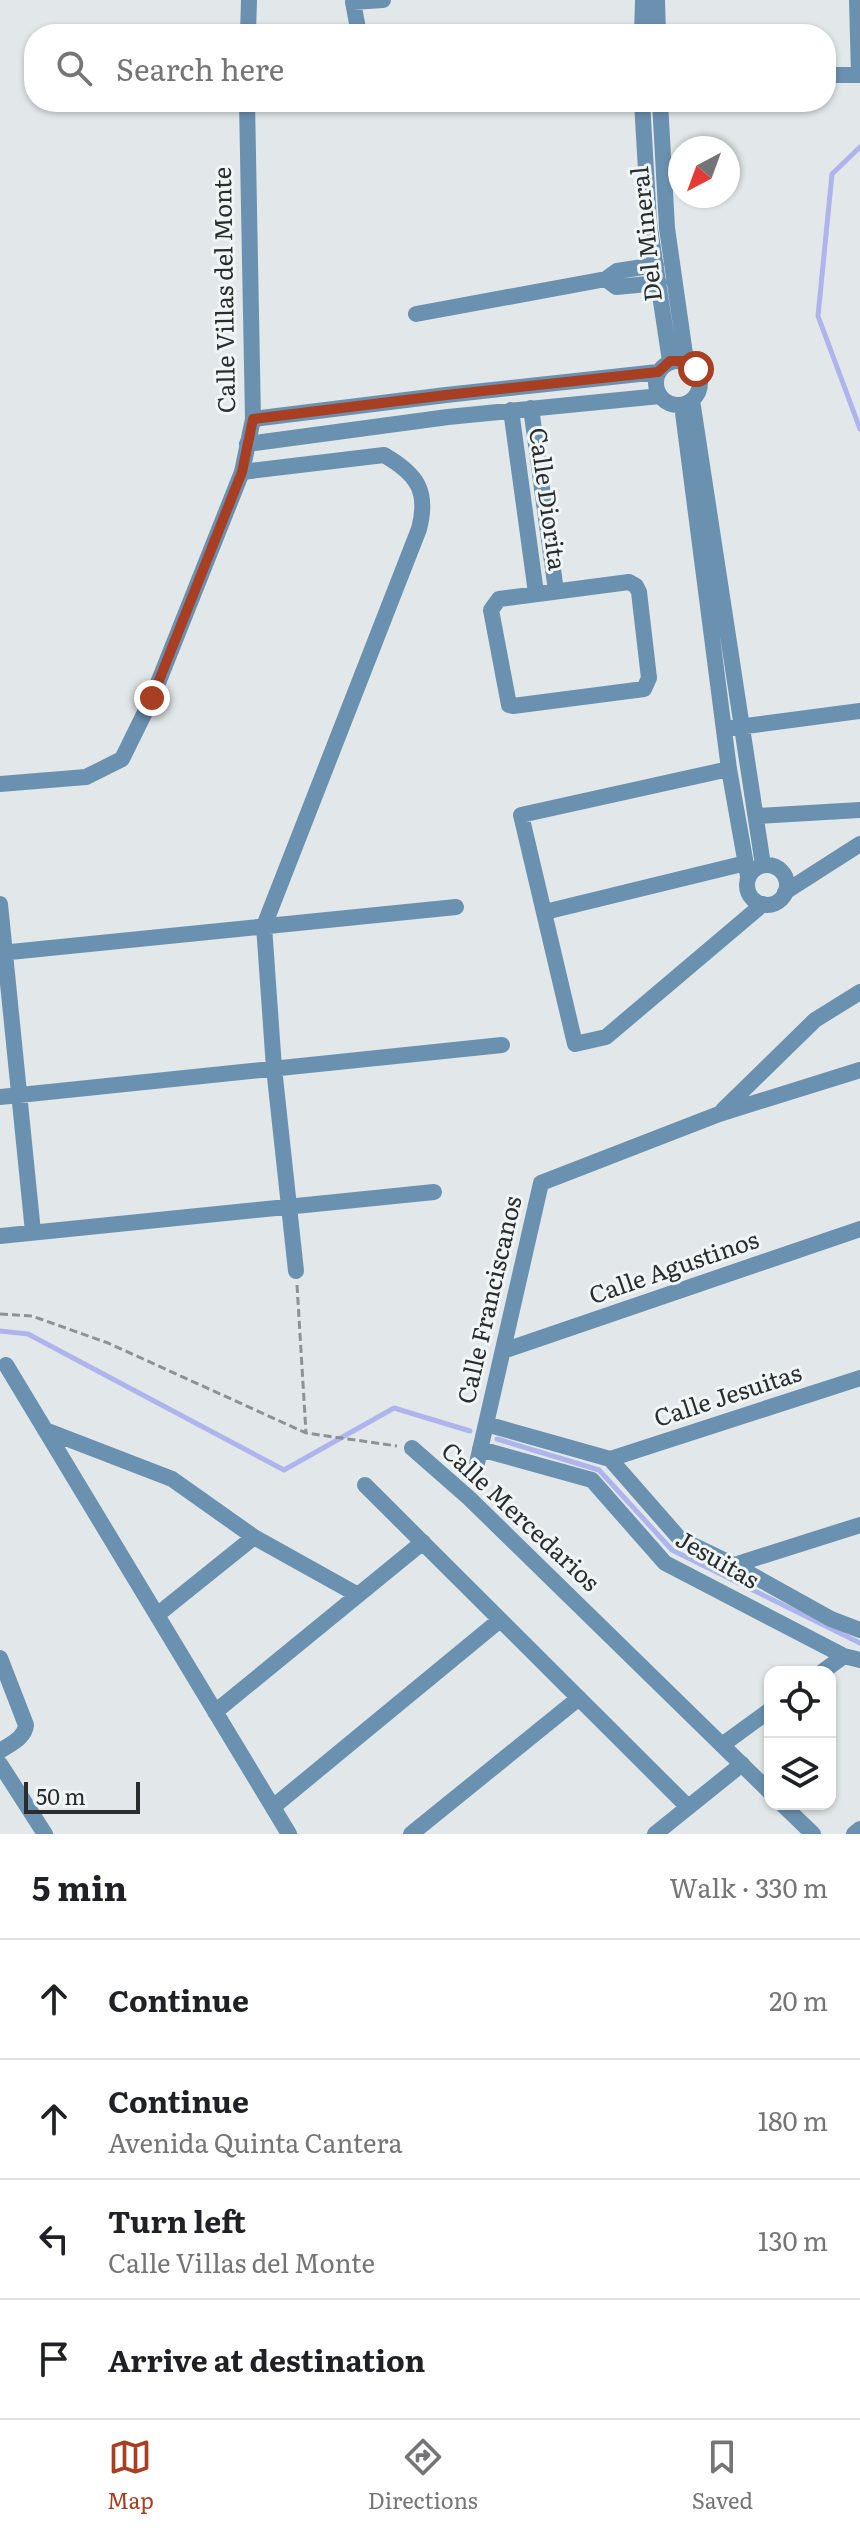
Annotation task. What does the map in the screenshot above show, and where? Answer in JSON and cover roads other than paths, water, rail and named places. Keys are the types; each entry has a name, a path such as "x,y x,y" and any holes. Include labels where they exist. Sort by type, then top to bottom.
{"street":[{"path":"248,24 249,0"},
{"path":"357,24 353,2 383,0"},
{"path":"642,24 643,0"},
{"path":"657,0 658,24"},
{"path":"836,75 859,75 857,0"},
{"name":"Calle Villas del Monte","path":"0,784 86,777 122,759 152,698 242,472 253,419 247,112"},
{"name":"Del Mineral","path":"643,112 649,222 671,365"},
{"name":"Del Mineral","path":"661,112 671,365"},
{"path":"416,314 606,279 617,271 656,265"},
{"path":"606,279 616,287 659,283"},
{"path":"253,419 671,365 696,369 701,379 699,391 687,403 669,404 660,396 656,385 671,365"},
{"path":"247,444 511,410 660,396"},
{"path":"687,403 732,728 756,816 763,865"},
{"name":"Calle Diorita","path":"531,408 556,591"},
{"name":"Calle Diorita","path":"511,410 536,593"},
{"path":"242,472 384,455 403,466 420,486 424,509 264,926 274,1068 296,1271"},
{"name":"Calle Diorita","path":"629,582 636,586 649,678 644,689 509,705 491,610 499,599 556,591 629,582"},
{"path":"732,728 860,711"},
{"path":"732,728 729,769 748,892 751,898 763,904"},
{"path":"729,769 521,815 575,1044 606,1037 763,904 777,902 785,892 860,844"},
{"path":"756,816 860,810"},
{"path":"545,912 763,865 770,865 782,872 785,892"},
{"path":"0,904 2,953 33,1232"},
{"path":"2,953 456,907"},
{"name":"Calle Franciscanos","path":"719,1114 815,1020 860,992"},
{"path":"0,1097 502,1045"},
{"name":"Calle Franciscanos","path":"475,1472 541,1183 719,1114 860,1070"},
{"path":"0,1236 434,1192"},
{"name":"Calle Agustinos","path":"503,1351 860,1229"},
{"path":"6,1365 289,1834"},
{"name":"Calle Jesuitas","path":"610,1459 860,1378"},
{"path":"486,1424 610,1459"},
{"path":"45,1430 172,1479 254,1537 358,1595"},
{"name":"Calle Mercedarios","path":"412,1448 469,1498 764,1786"},
{"name":"Jesuitas","path":"480,1449 592,1480 665,1563 852,1658"},
{"name":"Jesuitas","path":"610,1459 680,1539 831,1619 860,1630"},
{"path":"365,1485 688,1807"},
{"path":"734,1565 860,1525"},
{"path":"157,1615 254,1537"},
{"path":"215,1712 423,1542"},
{"path":"273,1807 500,1620"},
{"path":"0,1658 26,1725 25,1732 0,1751"},
{"path":"411,1834 579,1698"},
{"path":"722,1745 764,1714"},
{"path":"0,1764 45,1834"},
{"path":"655,1834 742,1764"},
{"path":"788,1810 813,1834"},
{"path":"854,1834 860,1829"}],"waterway":[{"path":"860,147 832,174 818,316 860,429"},
{"path":"0,1331 28,1334 284,1470 394,1408 470,1431"},
{"path":"497,1439 599,1470 672,1550 860,1643"}]}
